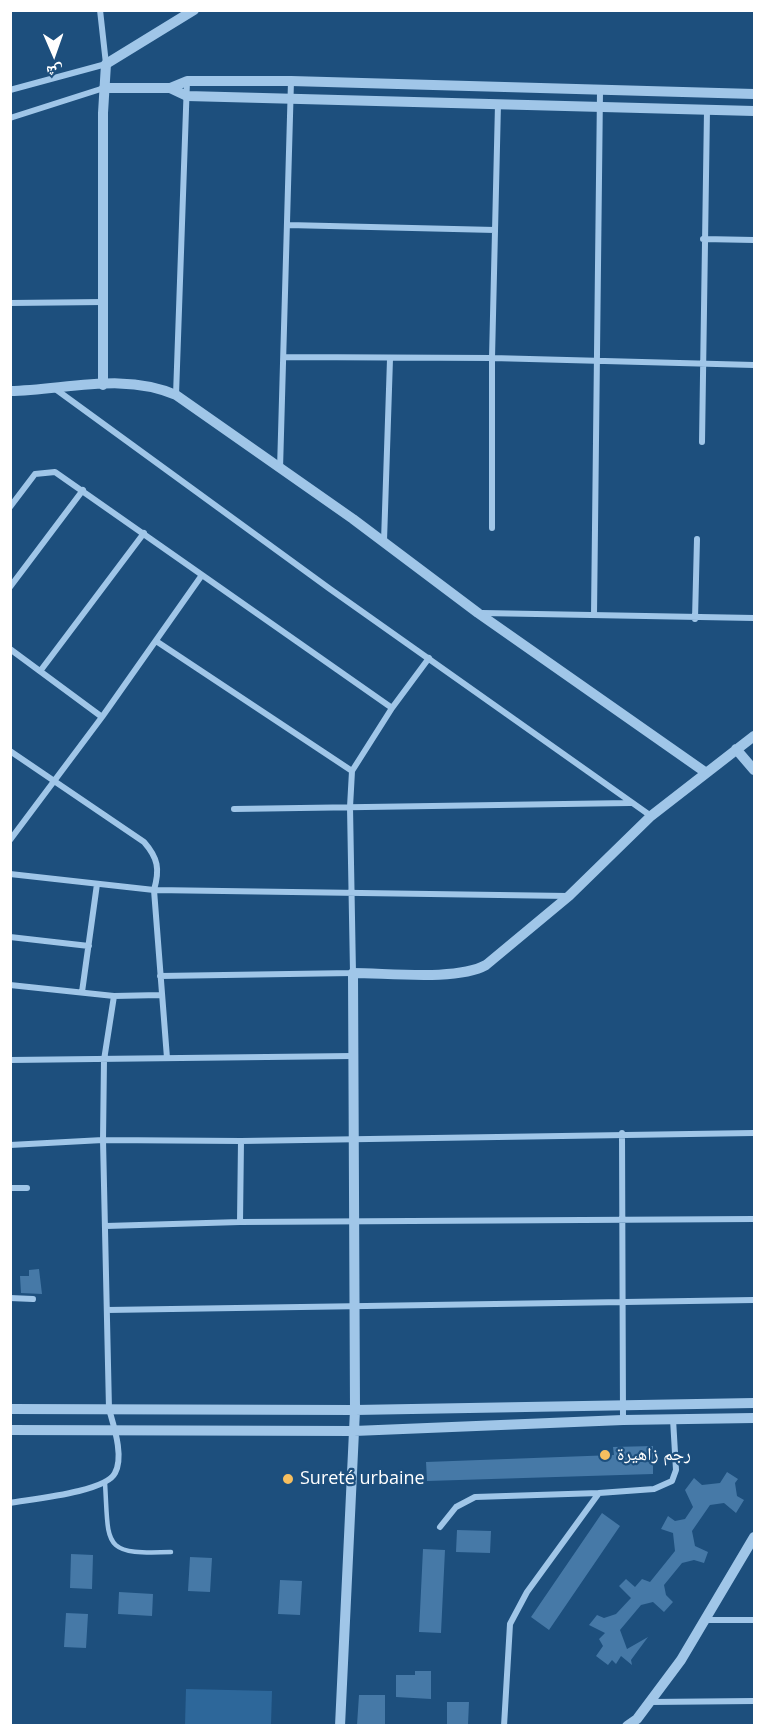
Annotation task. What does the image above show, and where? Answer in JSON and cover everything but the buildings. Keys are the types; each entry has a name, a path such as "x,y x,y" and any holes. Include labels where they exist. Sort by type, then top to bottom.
{"street":[{"path":"100,10 106,64 103,385"},
{"path":"10,90 106,64 194,10"},
{"path":"10,118 104,88 170,88 187,81 291,81 754,94"},
{"path":"176,395 187,81"},
{"path":"280,469 285,357 291,81"},
{"path":"170,88 187,96 754,111"},
{"path":"594,615 600,91"},
{"path":"492,528 492,358 498,103"},
{"path":"702,442 707,110"},
{"path":"288,225 495,230"},
{"path":"704,239 754,240"},
{"path":"10,303 104,302"},
{"path":"285,357 492,358 754,365"},
{"path":"384,542 390,359"},
{"path":"13,394 54,388 139,383 155,386 176,395 384,542 478,613 705,772"},
{"path":"54,388 651,816"},
{"path":"10,507 26,484 42,471 55,472 392,708"},
{"path":"10,587 83,490"},
{"path":"41,670 144,533"},
{"path":"695,619 697,539"},
{"path":"10,840 102,717 202,575"},
{"path":"478,613 695,619 754,618"},
{"path":"156,640 352,771"},
{"path":"10,649 102,717"},
{"path":"340,1725 355,1410 350,807 352,771 392,708 429,658"},
{"path":"160,976 457,974 475,970 494,959 569,896 651,816 754,736"},
{"path":"736,749 754,770"},
{"path":"10,752 144,842 155,854 158,864 154,890 160,995 167,1058"},
{"path":"234,809 631,803"},
{"path":"10,874 154,890 569,896"},
{"path":"82,992 97,884"},
{"path":"10,937 89,946"},
{"path":"10,985 114,996 160,995"},
{"path":"10,1503 105,1483 115,1474 118,1464 115,1430 110,1409 103,1140 104,1060 114,996"},
{"path":"10,1060 352,1056"},
{"path":"622,1133 623,1420"},
{"path":"10,1145 103,1140 241,1141 622,1133 754,1133"},
{"path":"240,1222 241,1141"},
{"path":"10,1188 27,1188"},
{"path":"106,1226 240,1222 754,1219"},
{"path":"10,1298 33,1299"},
{"path":"107,1310 754,1300"},
{"path":"10,1409 355,1410 754,1403"},
{"path":"10,1430 354,1431 623,1420 754,1418"},
{"path":"440,1527 456,1507 475,1497 654,1489 672,1481 676,1470 674,1419"},
{"path":"504,1725 510,1624 527,1592 599,1492"},
{"path":"627,1725 638,1722 707,1620 754,1537"},
{"path":"707,1620 754,1620"},
{"path":"650,1702 754,1701"}],"lane":[{"path":"105,1483 108,1535 113,1543 132,1554 171,1552"}],"shaded area":[{"path":"186,1689 272,1691 271,1725 185,1725"}],"place":[{"name":"رجم زاهيرة","path":"605,1455"},
{"name":"Sureté urbaine","path":"288,1479"}]}
